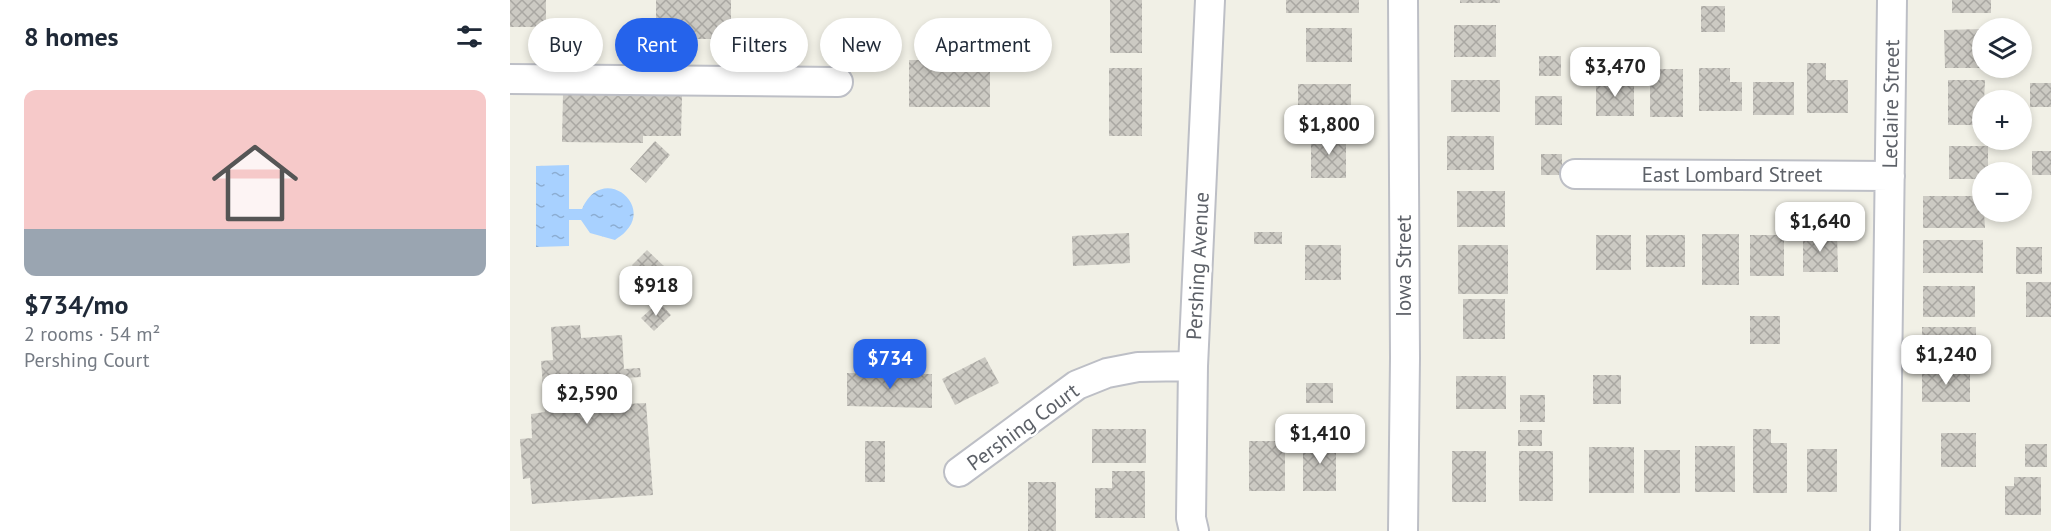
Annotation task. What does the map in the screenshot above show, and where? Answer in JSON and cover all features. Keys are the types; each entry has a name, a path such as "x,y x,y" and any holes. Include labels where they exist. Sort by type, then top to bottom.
{"street":[{"name":"Pershing Avenue","path":"1194,531 1191,518 1193,366 1210,0"},
{"name":"Iowa Street","path":"1403,0 1405,358 1403,531"},
{"name":"Leclaire Street","path":"1886,531 1892,0"},
{"path":"510,79 838,82"},
{"name":"East Lombard Street","path":"1575,174 1890,176"},
{"name":"Pershing Court","path":"960,472 1077,385 1107,374 1138,367 1193,366"}],"water":[{"path":"569,165 569,209 582,209 591,196 601,189 612,189 622,193 629,200 633,210 633,220 625,232 615,240 590,233 581,220 569,220 569,246 536,247 536,166"}],"building":[{"path":"510,0 546,0 546,18 528,18 528,27 510,27"},
{"path":"656,0 731,0 731,18 710,18 710,39 698,39 698,18 656,18"},
{"path":"1110,0 1142,0 1142,53 1110,53"},
{"path":"1286,0 1359,0 1359,13 1286,13"},
{"path":"1460,0 1500,0 1500,3 1460,3"},
{"path":"1952,0 1991,0 1991,13 1952,13"},
{"path":"1701,6 1725,6 1725,32 1701,32"},
{"path":"1454,25 1496,25 1496,57 1454,57"},
{"path":"1306,28 1352,28 1352,62 1306,62"},
{"path":"1972,29 1972,68 1945,68 1944,30"},
{"path":"1539,56 1561,56 1561,76 1539,76"},
{"path":"909,60 914,60 914,72 990,72 990,107 909,107"},
{"path":"1807,63 1826,63 1826,80 1848,80 1848,113 1807,113"},
{"path":"1109,68 1142,68 1142,136 1109,136"},
{"path":"1699,68 1730,68 1730,82 1742,82 1742,111 1699,111"},
{"path":"1650,69 1683,69 1683,117 1650,117"},
{"path":"1451,80 1500,80 1500,112 1451,112"},
{"path":"1948,80 1985,80 1985,90 1972,90 1972,125 1948,125"},
{"path":"1596,81 1634,81 1634,116 1596,116"},
{"path":"1753,82 1794,82 1794,115 1753,115"},
{"path":"2030,83 2051,83 2051,107 2032,107 2032,90 2030,90"},
{"path":"1298,84 1351,84 1351,115 1298,115"},
{"path":"563,94 682,96 681,136 643,136 643,143 562,142"},
{"path":"1535,96 1562,96 1562,125 1535,125"},
{"path":"1311,133 1346,133 1346,178 1311,178"},
{"path":"1447,136 1494,136 1494,170 1447,170"},
{"path":"655,141 670,155 646,183 630,169"},
{"path":"1949,146 1972,146 1972,150 1988,150 1988,162 1972,162 1972,179 1949,179"},
{"path":"2032,151 2051,151 2051,175 2032,175"},
{"path":"1541,154 1562,154 1562,175 1541,175"},
{"path":"1457,191 1505,191 1505,227 1457,227"},
{"path":"1923,196 1972,196 1972,222 1985,222 1985,228 1923,228"},
{"path":"1254,232 1282,232 1282,244 1254,244"},
{"path":"1129,233 1130,263 1073,266 1072,236"},
{"path":"1837,233 1838,272 1803,272 1803,234"},
{"path":"1702,234 1739,234 1739,285 1702,285"},
{"path":"1596,235 1631,235 1631,270 1596,270"},
{"path":"1646,235 1685,235 1685,267 1646,267"},
{"path":"1750,235 1784,235 1784,276 1750,276"},
{"path":"1923,240 1983,240 1983,273 1923,273"},
{"path":"1305,245 1341,245 1341,280 1305,280"},
{"path":"1458,245 1508,245 1508,294 1458,294"},
{"path":"2016,247 2042,247 2042,274 2016,274"},
{"path":"647,250 667,269 653,285 632,265"},
{"path":"2026,282 2051,282 2051,317 2026,317"},
{"path":"1923,286 1975,286 1975,317 1923,317"},
{"path":"1463,299 1505,299 1505,339 1463,339"},
{"path":"659,302 671,315 654,331 641,318"},
{"path":"1750,316 1780,316 1780,344 1750,344"},
{"path":"580,325 581,338 622,335 624,369 640,368 641,377 624,378 626,404 646,403 653,495 532,504 530,478 523,479 520,439 532,438 531,414 545,412 541,361 553,360 551,327"},
{"path":"1922,327 1976,327 1976,360 1922,360"},
{"path":"985,357 999,383 955,405 942,379"},
{"path":"1922,371 1970,371 1970,402 1922,402"},
{"path":"847,373 932,374 932,408 847,406"},
{"path":"1593,375 1621,375 1621,404 1593,404"},
{"path":"1456,376 1506,376 1506,409 1456,409"},
{"path":"1306,383 1333,383 1333,403 1306,403"},
{"path":"1520,395 1545,395 1545,422 1520,422"},
{"path":"1092,429 1146,429 1146,463 1092,463"},
{"path":"1753,429 1771,429 1771,443 1787,443 1787,493 1753,493"},
{"path":"1518,430 1542,430 1542,446 1518,446"},
{"path":"1941,433 1976,433 1976,467 1941,467"},
{"path":"1303,439 1336,439 1336,491 1303,491"},
{"path":"865,441 885,441 885,482 865,482"},
{"path":"1249,441 1285,441 1285,491 1249,491"},
{"path":"2025,444 2047,444 2047,467 2025,467"},
{"path":"1695,446 1735,446 1735,492 1695,492"},
{"path":"1589,447 1634,447 1634,493 1589,493"},
{"path":"1807,449 1837,449 1837,492 1807,492"},
{"path":"1644,450 1680,450 1680,493 1644,493"},
{"path":"1452,451 1486,451 1486,502 1452,502"},
{"path":"1519,451 1553,451 1553,501 1519,501"},
{"path":"1112,471 1145,471 1145,518 1095,518 1095,488 1112,488"},
{"path":"2014,477 2041,477 2041,515 2005,515 2005,486 2014,486"},
{"path":"1028,482 1056,482 1056,531 1028,531"}]}
